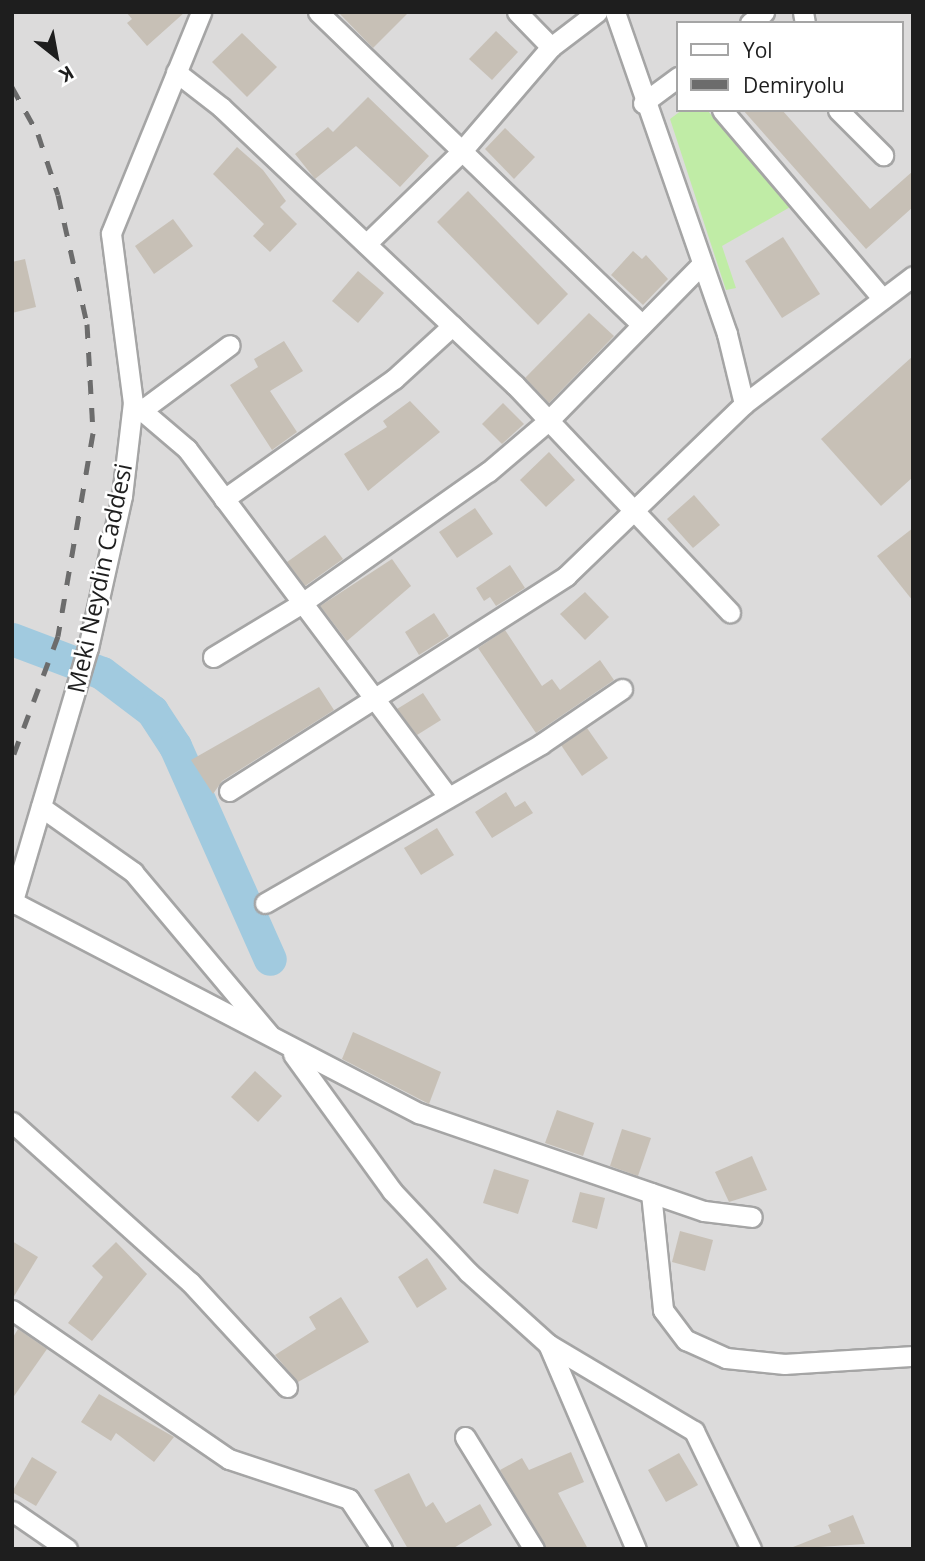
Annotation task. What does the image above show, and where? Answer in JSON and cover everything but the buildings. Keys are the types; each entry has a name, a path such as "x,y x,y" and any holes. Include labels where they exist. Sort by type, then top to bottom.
{"street":[{"name":"Meki Neydin Caddesi","path":"13,903 88,648 122,496 137,406 111,233 201,12"},
{"path":"318,12 460,153 642,325"},
{"path":"517,12 551,47"},
{"path":"366,244 460,153 551,47 597,12"},
{"path":"615,12 643,103 702,264 744,404"},
{"path":"176,72 221,107 549,420 730,612"},
{"path":"643,103 676,78"},
{"path":"724,112 883,299"},
{"path":"840,112 883,155"},
{"path":"213,657 302,603 429,516 549,420 702,264"},
{"path":"229,792 566,576 744,404 913,276"},
{"path":"225,499 394,379 452,326"},
{"path":"230,345 137,406 187,449 447,797"},
{"path":"265,903 447,797 621,688"},
{"path":"41,807 133,872 203,947 282,1045 392,1191 548,1344 667,1409 694,1431 751,1549"},
{"path":"13,903 282,1045 419,1113 704,1211 752,1217"},
{"path":"12,1122 190,1282 287,1387"},
{"path":"651,1193 663,1310 686,1340 726,1358 785,1364 913,1356"},
{"path":"12,1310 229,1459 349,1499 382,1549"},
{"path":"548,1344 636,1549"},
{"path":"465,1437 534,1549"},
{"path":"12,1511 67,1549"}],"shaded area":[{"path":"12,12 913,12 913,1549 12,1549"}],"green space":[{"path":"679,112 709,112 792,206 722,246 736,288 726,290 670,119"}],"waterway":[{"path":"12,639 102,673 152,711 175,746 270,959"}],"railway":[{"path":"12,87 38,134 58,195 87,324 93,433 58,636 12,759"}]}
